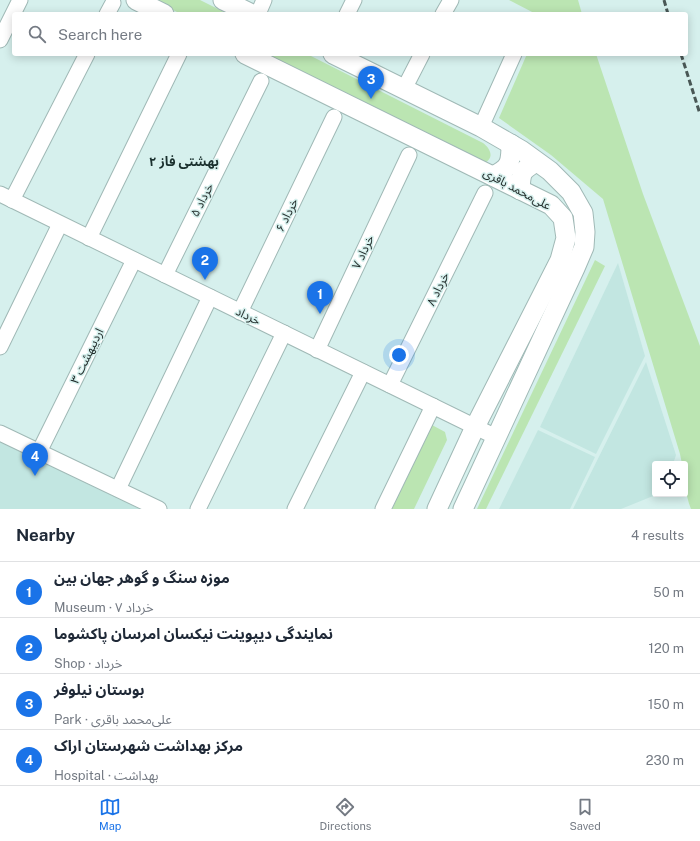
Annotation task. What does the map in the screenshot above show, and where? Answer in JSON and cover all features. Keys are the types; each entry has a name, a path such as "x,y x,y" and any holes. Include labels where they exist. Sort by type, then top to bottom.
{"main road":[{"path":"136,0 160,12"},
{"path":"223,0 248,12"},
{"name":"علی‌محمد باقری","path":"249,56 489,185 520,190 551,205 562,218 566,238 560,260 475,427 437,509"},
{"path":"337,56 481,127 521,150 550,171 571,192 583,213 585,232 584,247 463,509"},
{"path":"489,185 507,167 511,157 511,144"},
{"path":"520,190 522,173 527,167 536,162"}],"street":[{"path":"14,12 20,0"},
{"path":"259,12 264,0"},
{"path":"348,12 354,0"},
{"path":"444,12 451,0"},
{"path":"0,40 12,16"},
{"path":"6,197 86,56"},
{"path":"89,238 179,56"},
{"path":"404,89 421,56"},
{"path":"481,127 513,56"},
{"name":"خرداد ۵","path":"165,275 261,81"},
{"name":"خرداد ۶","path":"240,312 334,117"},
{"name":"خرداد ۷","path":"317,350 409,155"},
{"name":"خرداد ۸","path":"390,385 489,185"},
{"name":"خرداد","path":"6,197 496,437"},
{"path":"0,347 60,224"},
{"name":"اردیبهشت ۳","path":"40,452 134,260"},
{"path":"118,489 210,297"},
{"path":"198,509 284,333"},
{"path":"295,509 363,372"},
{"path":"383,509 433,406"},
{"path":"0,433 159,509"}],"shaded area":[{"path":"618,263 645,356 596,454 540,427"},
{"path":"646,362 676,455 674,461 652,461 652,496 621,509 573,509"},
{"path":"538,430 595,457 570,509 499,509"},
{"path":"0,442 140,509 0,509"}],"green space":[{"path":"153,0 200,0 224,12 177,12"},
{"path":"509,0 578,0 581,12 532,12"},
{"path":"264,56 311,56 483,143 490,151 490,157 487,162 483,164"},
{"path":"526,56 597,56 643,194 700,346 700,509 691,509 689,503 688,461 681,461 603,199 551,155 499,118"},
{"path":"595,260 605,266 486,509 477,509"},
{"path":"432,425 445,432 447,440 414,509 392,509"}],"railway":[{"path":"664,0 667,12"},
{"path":"682,56 700,114"}],"place":[{"name":"بوستان نیلوفر","path":"371,99"},
{"name":"نمایندگی دیپوینت نیکسان امرسان پاکشوما","path":"205,280"},
{"name":"موزه سنگ و گوهر جهان بین","path":"320,314"},
{"name":"مرکز بهداشت شهرستان اراک","path":"35,476"}],"district":[{"name":"بهشتی فاز ۲","path":"184,161"}]}
